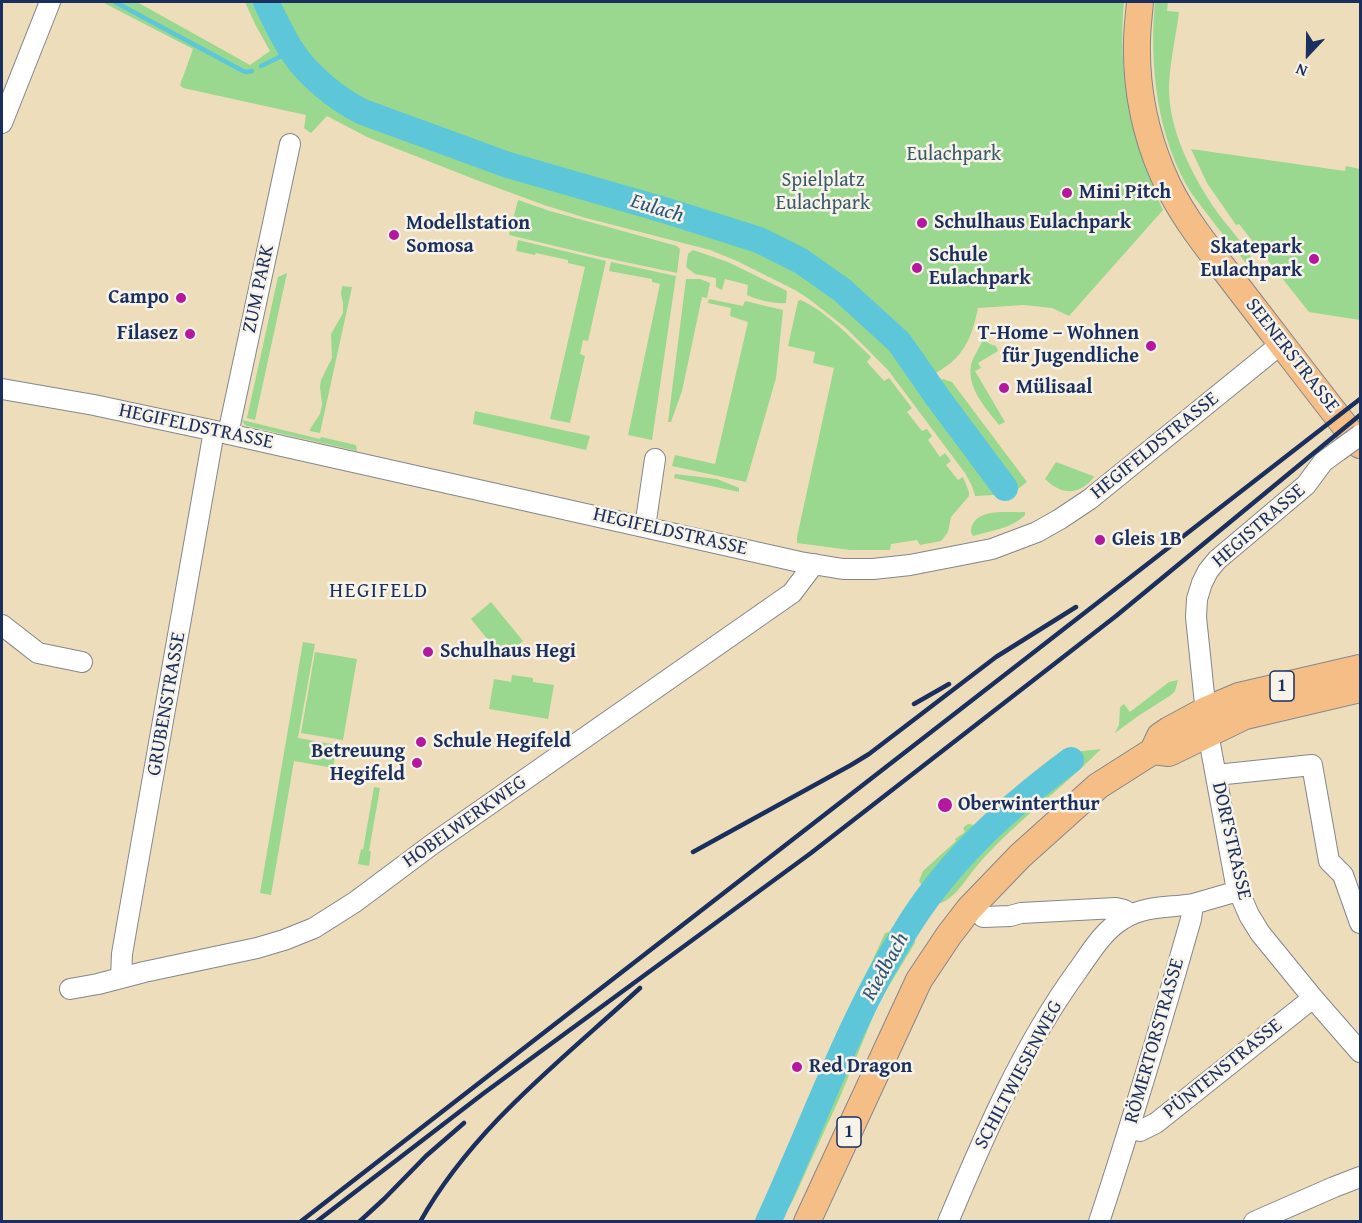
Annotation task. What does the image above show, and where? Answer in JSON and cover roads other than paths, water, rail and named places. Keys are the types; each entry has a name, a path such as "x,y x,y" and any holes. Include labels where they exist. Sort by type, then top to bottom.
{"main road":[{"name":"SEENERSTRASSE","path":"1140,2 1137,41 1138,72 1146,121 1162,173 1193,227 1281,344 1349,448"},
{"name":"1","path":"1207,722 1239,696 1360,668"},
{"name":"1","path":"807,1221 919,980 969,909 1020,856 1098,786 1153,750 1160,736 1207,722 1245,716 1360,689"}],"street":[{"path":"4,112 50,2"},
{"name":"ZUM PARK","path":"221,432 290,144"},
{"name":"HEGIFELDSTRASSE","path":"2,389 94,405 221,432 814,564 843,569 873,569 910,566 992,549 1037,532 1090,499 1281,344"},
{"name":"GRUBENSTRASSE","path":"122,978 122,954 167,702 221,432"},
{"name":"HEGISTRASSE","path":"1207,722 1196,617 1197,599 1208,571 1217,560 1306,485 1323,462 1349,448 1360,435"},
{"path":"645,527 655,459"},
{"name":"HOBELWERKWEG","path":"70,989 257,948 314,928 355,902 434,843 792,593 814,564"},
{"path":"2,626 38,653 82,662"},
{"name":"DORFSTRASSE","path":"1207,722 1238,891 1249,915 1260,933 1312,998 1360,1052"},
{"path":"1216,775 1312,765 1329,861 1343,874 1360,922"},
{"path":"1193,904 1238,891"},
{"name":"SCHILTWIESENWEG","path":"948,1221 995,1113 1024,1056 1067,984 1096,944 1115,924 1131,914 1148,909 1193,904"},
{"name":"RÖMERTORSTRASSE","path":"1099,1221 1130,1128 1191,920 1193,904"},
{"name":"SCHILTWIESENWEG","path":"983,917 1116,908 1131,914"},
{"name":"PÜNTENSTRASSE","path":"1130,1128 1140,1131 1156,1123 1312,998"},
{"path":"1254,1221 1360,1177"}],"waterway":[{"path":"115,2 243,71 252,71"},
{"name":"Eulach","path":"266,2 298,60 314,78 363,112 508,165 759,240 801,261 842,290 899,342 1005,488"},
{"path":"261,66 292,51"},
{"name":"Riedbach","path":"768,1222 865,1002 921,907 958,860 979,838 1023,797 1071,760"}],"railway":[{"path":"300,1222 1360,399"},
{"path":"316,1222 484,1093 811,853 1116,616 1360,415"},
{"path":"693,852 869,754 996,657 1076,607"},
{"path":"914,704 949,684"},
{"path":"420,1222 441,1188 492,1125 640,988"},
{"path":"359,1222 426,1156 464,1123"}],"place":[{"name":"Mini Pitch","path":"1067,193"},
{"name":"Schulhaus Eulachpark","path":"922,223"},
{"name":"Modellstation Somosa","path":"394,235"},
{"name":"Skatepark Eulachpark","path":"1314,259"},
{"name":"Schule Eulachpark","path":"917,268"},
{"name":"Campo","path":"181,298"},
{"name":"Filasez","path":"190,334"},
{"name":"T-Home – Wohnen für Jugendliche","path":"1151,346"},
{"name":"Mülisaal","path":"1004,388"},
{"name":"Gleis 1B","path":"1100,540"},
{"name":"Schulhaus Hegi","path":"428,652"},
{"name":"Schule Hegifeld","path":"421,742"},
{"name":"Betreuung Hegifeld","path":"417,763"},
{"name":"Oberwinterthur","path":"945,805"},
{"name":"Red Dragon","path":"797,1067"}],"district":[{"name":"HEGIFELD","path":"379,592"}],"park label":[{"name":"Eulachpark","path":"954,155"},
{"name":"Spielplatz Eulachpark","path":"823,192"}]}
